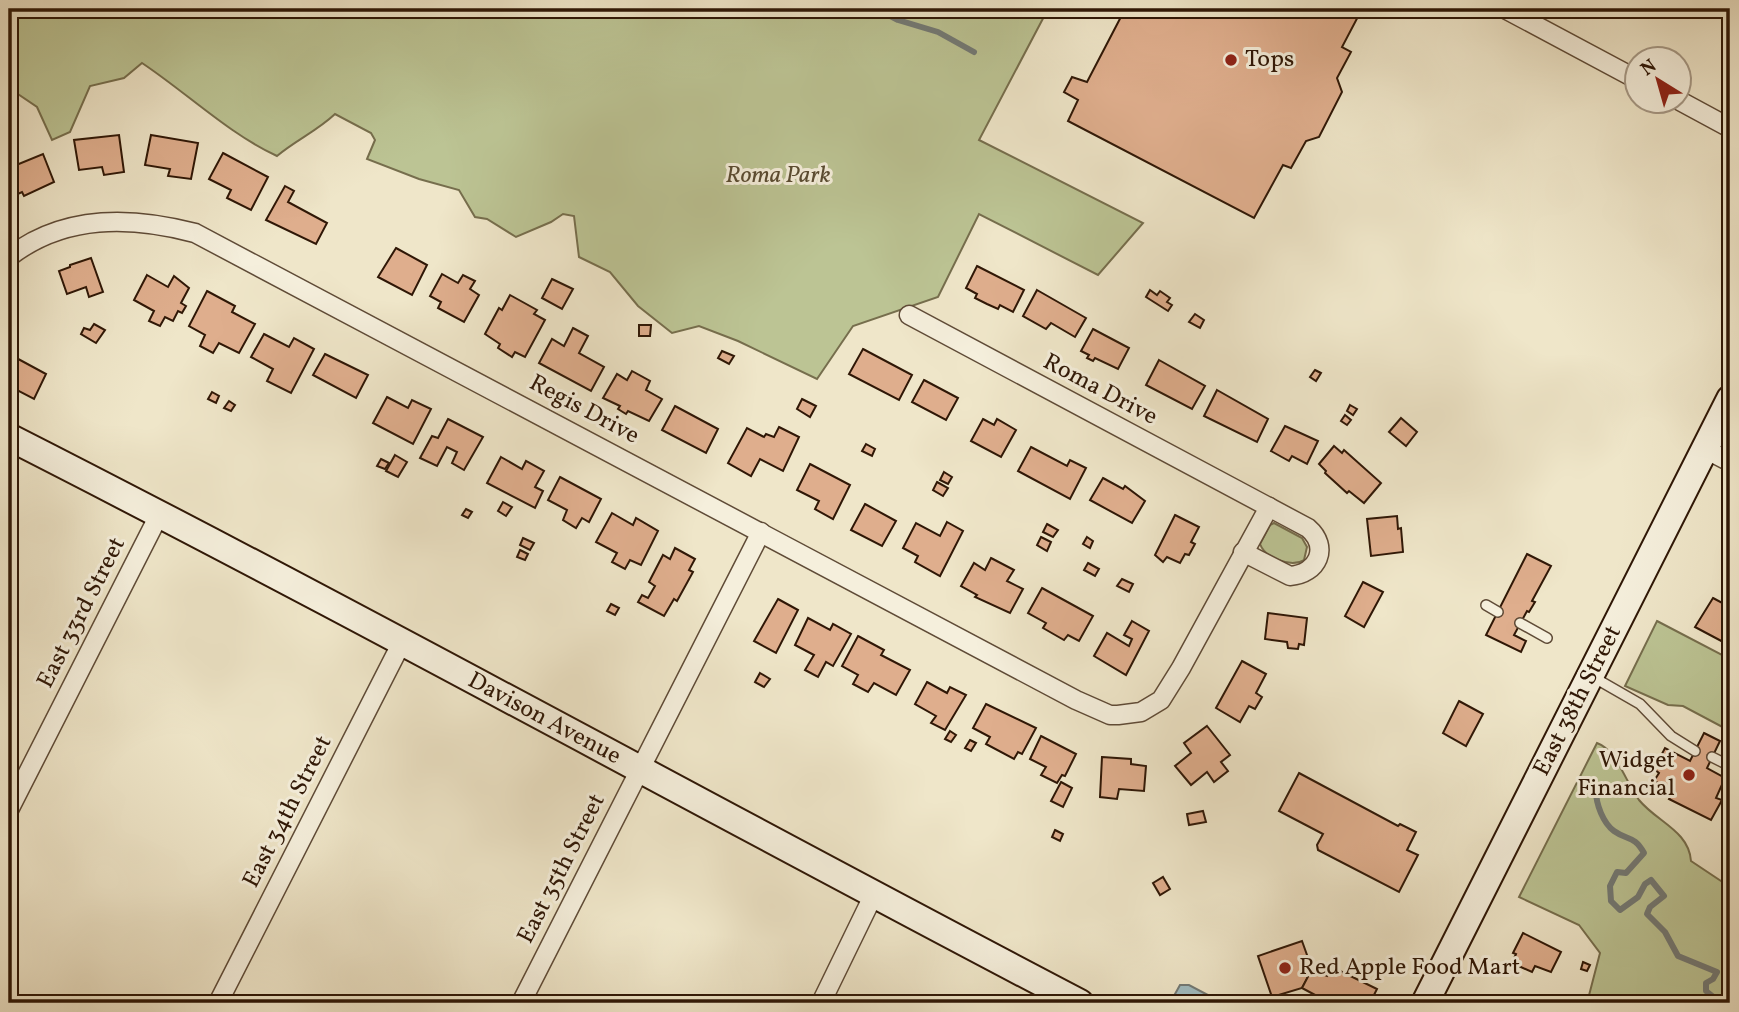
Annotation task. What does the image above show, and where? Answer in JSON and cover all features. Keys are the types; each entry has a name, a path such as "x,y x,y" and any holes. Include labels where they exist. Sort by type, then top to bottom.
{"street":[{"path":"1504,9 1624,73"},
{"path":"1694,109 1730,128"},
{"name":"Regis Drive","path":"9,257 44,236 88,222 135,221 195,233 1086,705 1110,715 1124,715 1152,707 1161,700 1171,687 1243,552"},
{"name":"Roma Drive","path":"909,315 1269,507 1313,532 1318,545 1318,559 1308,571 1290,576 1243,552"},
{"name":"East 38th Street","path":"1425,1003 1730,399"},
{"name":"Davison Avenue","path":"9,437 160,513 639,771 1080,1003"},
{"path":"1705,449 1730,462"},
{"path":"1243,552 1269,507"},
{"name":"East 33rd Street","path":"9,810 160,513"},
{"name":"East 35th Street","path":"521,1003 761,532"},
{"name":"East 34th Street","path":"218,1003 402,642"},
{"path":"821,1003 874,894"}],"lane":[{"path":"1486,606 1498,612"},
{"path":"1520,623 1547,638"},
{"path":"1590,675 1640,704 1671,736 1695,751"},
{"path":"1712,757 1730,766"}],"green space":[{"name":"Roma Park","path":"9,9 1048,9 979,140 1143,223 1098,275 979,214 938,297 853,326 817,379 738,341 699,326 672,333 638,306 610,272 579,257 574,216 563,214 516,237 487,219 475,217 459,190 419,179 367,159 375,140 371,133 335,114 277,156 225,125 142,63 124,78 90,86 70,132 52,140 37,107 9,88"},
{"path":"1274,523 1302,538 1307,547 1304,560 1292,563 1267,554 1260,544 1270,525"},
{"path":"1657,621 1730,659 1730,731 1683,706 1668,705 1625,686"},
{"path":"1597,743 1610,752 1646,808 1685,842 1691,861 1730,887 1730,1003 1587,1003 1600,953 1579,925 1519,897"}],"water":[{"path":"1180,985 1189,985 1223,1003 1170,1003"}],"building":[{"path":"1118,9 1362,9 1342,47 1351,52 1337,78 1342,92 1319,137 1306,141 1291,168 1283,165 1254,218 1068,121 1078,100 1064,92 1072,77 1087,82 1124,11"},
{"path":"119,135 124,172 104,175 102,167 79,170 74,140"},
{"path":"151,135 198,143 191,179 168,176 170,169 145,165"},
{"path":"223,153 268,177 251,210 227,198 231,190 209,179"},
{"path":"43,154 54,182 24,196 22,192 9,198 9,168"},
{"path":"285,186 294,191 288,202 327,223 316,244 266,220"},
{"path":"396,248 427,265 412,295 378,277"},
{"path":"91,258 103,292 89,297 86,287 67,294 59,271"},
{"path":"977,266 1024,290 1013,312 1000,305 998,309 975,298 977,294 966,288"},
{"path":"442,274 458,283 463,275 475,281 470,289 479,295 464,322 438,308 441,302 430,296"},
{"path":"147,275 168,287 174,276 189,288 181,303 186,306 182,313 178,311 173,321 165,317 160,326 149,321 154,311 134,300"},
{"path":"552,279 573,289 562,309 542,298"},
{"path":"1037,290 1086,318 1075,337 1051,323 1046,329 1023,316"},
{"path":"1150,290 1157,295 1160,291 1170,298 1167,302 1172,305 1168,311 1146,297"},
{"path":"207,291 235,306 232,312 255,324 239,353 219,343 213,353 200,346 205,335 189,326"},
{"path":"510,295 537,310 534,314 545,320 525,357 515,352 512,357 498,348 500,344 485,334 499,308 502,310"},
{"path":"1195,314 1204,320 1200,328 1189,322"},
{"path":"94,324 105,330 96,343 81,334 84,328 90,330"},
{"path":"639,325 651,325 650,336 639,336"},
{"path":"573,328 588,336 579,353 604,367 591,391 539,363 552,339 564,346"},
{"path":"1093,329 1129,348 1118,369 1095,358 1093,361 1081,351"},
{"path":"264,334 289,347 294,338 314,349 291,393 267,381 273,369 251,357"},
{"path":"863,349 912,375 899,400 849,374"},
{"path":"722,351 734,356 729,364 718,358"},
{"path":"9,354 46,374 34,399 9,386"},
{"path":"325,354 368,375 356,398 313,375"},
{"path":"1159,360 1205,386 1192,409 1146,385"},
{"path":"1315,370 1321,373 1316,381 1310,377"},
{"path":"632,371 650,381 646,390 662,399 649,421 628,411 626,414 618,409 620,406 603,398 617,374 627,380"},
{"path":"924,380 958,398 946,420 912,402"},
{"path":"1217,390 1268,419 1257,442 1204,416"},
{"path":"212,392 219,396 216,403 208,399"},
{"path":"387,397 408,408 412,400 431,409 413,444 373,423"},
{"path":"802,399 816,406 810,417 797,409"},
{"path":"229,401 235,405 231,411 224,408"},
{"path":"1350,405 1357,409 1353,415 1347,411"},
{"path":"675,406 718,429 706,453 662,430"},
{"path":"1345,415 1351,420 1347,425 1341,421"},
{"path":"1401,418 1417,432 1406,446 1389,432"},
{"path":"448,419 483,437 464,470 452,463 457,452 447,447 437,466 420,458 432,436 438,438"},
{"path":"983,419 994,425 997,419 1016,430 1001,457 971,441"},
{"path":"1285,426 1318,441 1307,464 1292,456 1289,461 1271,451"},
{"path":"779,427 799,437 783,471 760,459 751,476 728,463 747,428 764,437 766,434 774,437"},
{"path":"866,444 875,449 872,456 862,451"},
{"path":"1334,446 1342,453 1344,450 1381,483 1364,503 1349,491 1347,493 1319,464"},
{"path":"1031,447 1067,466 1070,460 1086,468 1070,499 1018,471"},
{"path":"395,455 407,462 398,477 386,471"},
{"path":"501,457 522,469 526,461 544,471 535,487 543,491 535,508 487,483"},
{"path":"381,459 389,463 385,469 377,466"},
{"path":"810,464 850,485 833,519 815,509 819,501 797,490"},
{"path":"944,472 952,477 948,484 940,480"},
{"path":"560,477 601,499 589,522 582,518 576,528 563,520 567,510 548,500"},
{"path":"1103,478 1123,489 1125,486 1145,501 1132,523 1090,500"},
{"path":"937,482 948,488 943,496 933,490"},
{"path":"503,502 512,507 506,516 498,511"},
{"path":"865,504 896,521 882,546 851,530"},
{"path":"466,509 472,512 468,518 462,515"},
{"path":"612,513 633,525 636,518 658,531 641,565 630,560 625,569 612,562 617,553 596,542"},
{"path":"1175,515 1199,527 1191,542 1195,544 1189,555 1185,554 1180,563 1167,557 1163,562 1155,555"},
{"path":"1397,516 1403,552 1371,556 1367,519"},
{"path":"947,522 963,531 940,576 915,562 918,556 903,548 916,523 940,536"},
{"path":"1047,524 1058,530 1053,537 1043,532"},
{"path":"1041,537 1051,542 1047,551 1037,545"},
{"path":"1087,537 1093,541 1090,548 1083,544"},
{"path":"523,538 534,543 530,550 520,545"},
{"path":"675,548 695,559 689,570 693,572 677,601 674,599 664,616 638,602 642,595 648,598 655,586 649,582 663,555 670,559"},
{"path":"520,550 528,554 525,560 517,557"},
{"path":"1527,554 1551,566 1532,601 1535,602 1514,635 1526,641 1521,652 1486,635"},
{"path":"991,558 1014,570 1007,581 1023,589 1010,613 975,597 977,595 961,586 974,563 985,570"},
{"path":"1088,563 1099,569 1095,576 1084,570"},
{"path":"1122,579 1133,584 1129,592 1117,586"},
{"path":"1363,582 1383,592 1364,627 1345,616"},
{"path":"1042,588 1093,616 1079,641 1068,635 1064,640 1043,628 1046,623 1028,613"},
{"path":"1713,598 1730,607 1730,637 1727,644 1695,627"},
{"path":"778,599 798,610 776,653 754,641"},
{"path":"611,604 619,608 615,615 607,611"},
{"path":"1268,613 1307,618 1304,645 1299,644 1298,649 1288,648 1287,642 1265,639"},
{"path":"808,618 830,630 833,624 851,634 833,666 826,662 818,677 805,670 814,655 795,645"},
{"path":"1132,621 1149,631 1126,675 1094,656 1107,633 1129,646 1132,639 1124,635"},
{"path":"858,636 884,650 881,655 910,670 896,695 874,683 868,692 853,684 858,675 842,666"},
{"path":"1242,661 1266,674 1256,693 1262,697 1255,709 1249,706 1240,722 1216,708"},
{"path":"760,673 770,679 764,687 755,682"},
{"path":"927,682 947,693 950,687 966,695 945,730 931,723 936,716 915,704"},
{"path":"1459,701 1483,714 1466,746 1443,733"},
{"path":"986,704 1036,728 1022,754 1018,752 1014,759 986,744 990,737 973,728"},
{"path":"1207,726 1230,755 1221,762 1228,771 1214,782 1207,772 1191,785 1175,766 1191,753 1184,743"},
{"path":"950,731 956,735 951,742 945,739"},
{"name":"Widget Financial","path":"1704,733 1720,741 1707,768 1725,778 1716,798 1722,800 1711,820 1669,799 1671,796 1662,791 1664,786 1654,781 1659,773 1654,769 1665,748 1690,761"},
{"path":"1041,736 1076,754 1065,776 1062,775 1057,783 1041,775 1046,767 1030,759"},
{"path":"970,740 976,743 971,751 965,748"},
{"path":"1102,757 1131,759 1131,764 1146,766 1144,791 1119,789 1117,799 1100,797"},
{"path":"1299,773 1398,826 1400,824 1416,832 1407,850 1418,855 1399,892 1318,850 1317,845 1323,834 1279,811"},
{"path":"1061,782 1072,788 1063,807 1051,801"},
{"path":"1203,811 1206,822 1189,825 1187,814"},
{"path":"1055,830 1063,834 1060,841 1052,837"},
{"path":"1163,877 1170,889 1160,895 1153,883"},
{"path":"1523,933 1561,952 1551,972 1535,966 1532,972 1512,963 1516,954 1513,953"},
{"path":"1302,941 1312,969 1302,988 1272,997 1258,956"},
{"path":"1583,962 1590,965 1587,971 1581,969"},
{"path":"1332,967 1377,989 1370,1003 1313,1003 1317,996 1302,988 1312,969 1327,976"}],"waterway":[{"path":"877,9 898,20 938,32 974,52"},
{"path":"1596,791 1603,818 1614,831 1634,841 1644,853 1626,873 1617,872 1610,886 1611,901 1620,910 1638,897 1645,884 1651,880 1664,896 1650,907 1647,914 1665,932 1678,956 1717,972 1713,979 1706,983 1706,991 1716,999 1727,996 1730,986"}],"place":[{"name":"Tops","path":"1231,60"},
{"name":"Widget Financial","path":"1689,775"},
{"name":"Red Apple Food Mart","path":"1285,968"}]}
